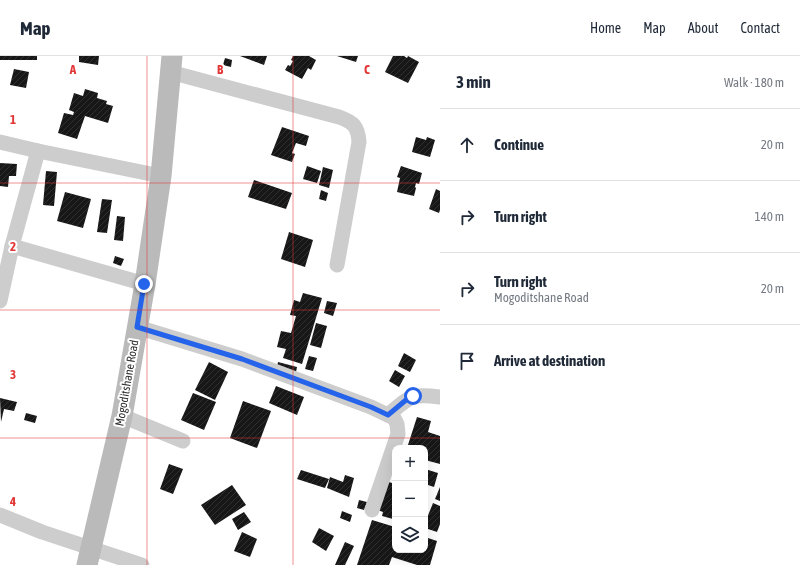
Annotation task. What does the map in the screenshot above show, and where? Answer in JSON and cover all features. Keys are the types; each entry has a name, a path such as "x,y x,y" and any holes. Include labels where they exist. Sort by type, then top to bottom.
{"main road":[{"name":"Mogoditshane Road","path":"90,556 122,416 137,327 161,176 171,64"}],"street":[{"path":"171,64 339,116 351,122 358,132 359,142 337,265"},
{"path":"0,142 38,152 161,176"},
{"path":"0,301 12,246 38,152"},
{"path":"12,246 144,284"},
{"path":"137,327 242,359 371,407 394,418 397,424 398,434 372,510"},
{"path":"388,415 413,396 422,395 440,397"},
{"path":"122,416 183,441"},
{"path":"0,515 42,532 90,556 142,565"}],"building":[{"path":"0,56 37,56 37,60 0,60"},
{"path":"79,56 99,56 98,65 79,62"},
{"path":"240,56 267,56 264,65"},
{"path":"293,56 309,56 316,60 311,70 308,68 302,79 285,70 293,61 291,60"},
{"path":"337,56 358,56 356,62"},
{"path":"393,56 404,56 407,58 408,56 419,62 408,83 385,72"},
{"path":"225,58 232,60 231,67 223,65"},
{"path":"14,69 29,72 26,88 10,85"},
{"path":"85,89 98,93 97,98 107,101 106,104 113,106 108,123 85,116 77,139 58,133 64,113 73,115 74,112 69,110 74,93 83,96"},
{"path":"282,127 309,136 306,146 296,143 292,153 295,154 292,162 271,155"},
{"path":"416,137 426,140 427,137 435,140 430,157 412,152"},
{"path":"0,163 17,164 16,176 9,176 8,187 0,186"},
{"path":"307,166 321,171 317,183 303,179"},
{"path":"401,166 422,173 419,184 416,183 414,196 397,192 400,178 397,177"},
{"path":"323,167 333,170 329,188 319,185"},
{"path":"46,171 57,172 54,206 43,205"},
{"path":"254,180 292,193 286,209 248,197"},
{"path":"436,189 440,191 439,213 429,209"},
{"path":"321,190 328,193 326,201 319,199"},
{"path":"65,192 91,199 83,228 57,221"},
{"path":"102,199 112,200 107,233 97,232"},
{"path":"117,216 125,217 123,241 114,240"},
{"path":"289,232 313,240 305,267 281,259"},
{"path":"115,256 124,259 121,266 113,263"},
{"path":"303,293 322,298 302,364 283,358 286,349 277,347 281,331 291,333 296,316 290,315 294,300 300,302"},
{"path":"327,301 337,303 333,316 324,313"},
{"path":"316,323 327,326 321,348 310,345"},
{"path":"404,353 416,360 410,372 398,366"},
{"path":"309,356 317,358 313,371 305,369"},
{"path":"209,362 228,372 215,400 195,390"},
{"path":"278,362 297,367 296,372 277,367"},
{"path":"395,370 405,376 399,387 389,381"},
{"path":"276,386 304,397 297,415 269,403"},
{"path":"193,393 216,402 204,430 181,420"},
{"path":"0,398 17,402 14,411 4,409 1,422"},
{"path":"243,401 271,411 257,448 230,438"},
{"path":"26,413 37,416 35,423 24,420"},
{"path":"417,417 431,421 428,432 440,436 440,464 428,461 428,445 408,445"},
{"path":"169,464 183,469 173,494 160,489"},
{"path":"301,470 329,479 325,488 297,479"},
{"path":"428,470 438,473 434,487 428,485"},
{"path":"345,475 354,478 349,497 327,488 330,477 343,482"},
{"path":"386,481 392,483 392,519 382,516 383,512 375,509"},
{"path":"232,485 246,505 215,525 201,505"},
{"path":"440,487 440,501 435,499"},
{"path":"359,500 367,502 364,510 357,508"},
{"path":"433,503 440,506 440,524 437,532 428,529 428,516"},
{"path":"342,511 352,515 350,522 340,518"},
{"path":"244,512 251,522 238,530 232,519"},
{"path":"372,520 392,526 392,553 428,553 428,538 437,541 430,565 417,565 392,557 389,565 357,565"},
{"path":"319,528 334,536 326,551 312,542"},
{"path":"242,532 257,539 250,557 234,551"},
{"path":"345,542 354,546 345,565 335,565"}],"route":[{"path":"144,284 137,327 242,359 371,407 388,415 413,396"}]}
